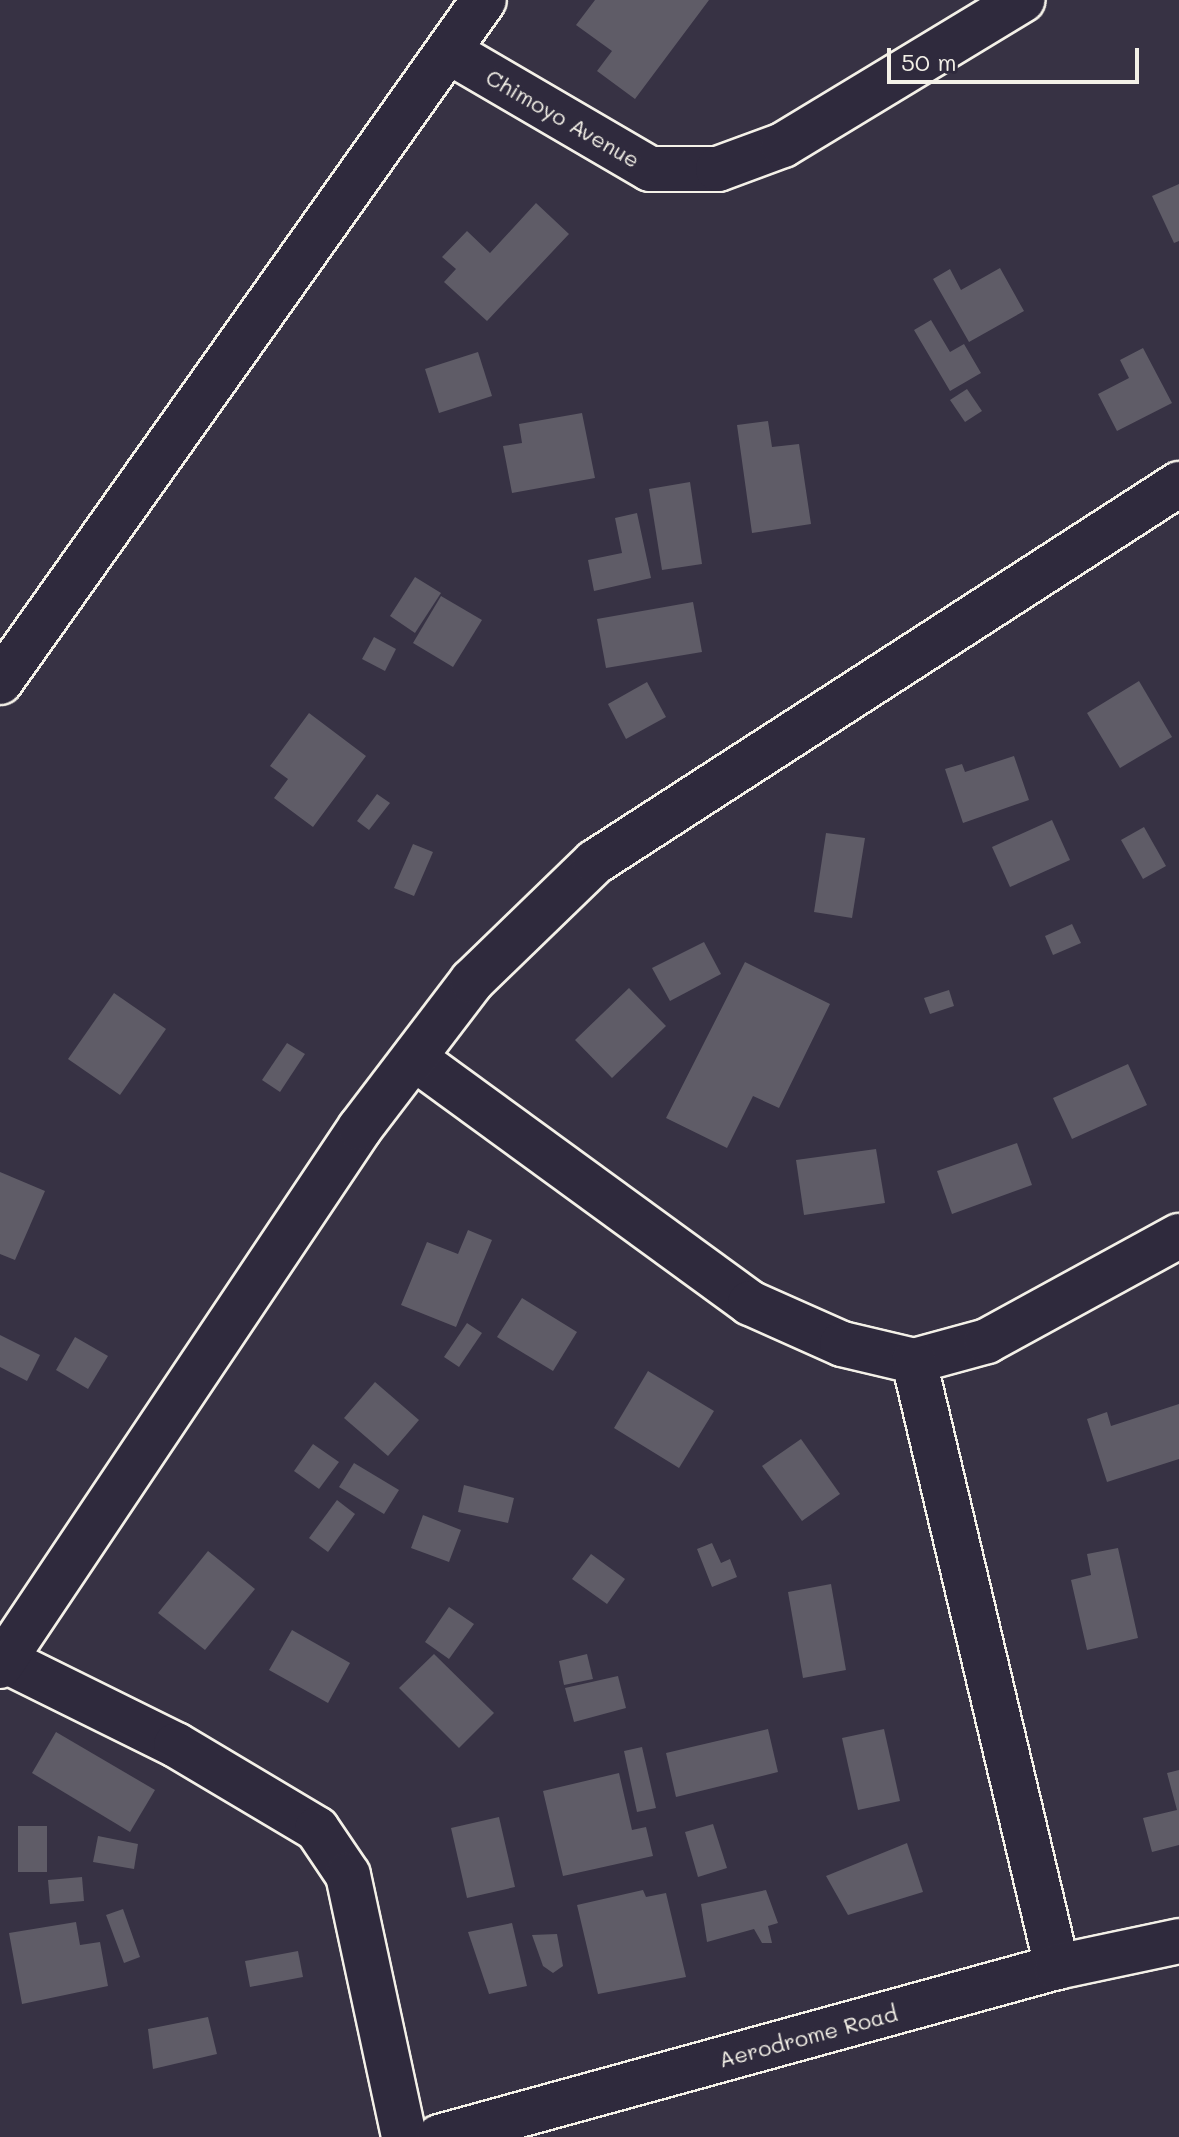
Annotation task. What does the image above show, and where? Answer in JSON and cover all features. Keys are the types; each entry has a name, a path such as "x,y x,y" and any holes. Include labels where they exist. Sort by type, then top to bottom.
{"street":[{"path":"0,682 484,0"},
{"name":"Chimoyo Avenue","path":"448,51 650,169 718,169 783,145 1022,0"},
{"path":"404,2137 348,1875 317,1829 176,1745 1,1662 351,1141 472,981 595,862 1179,484"},
{"path":"414,1058 750,1303 842,1344 914,1361 987,1341 1179,1236"},
{"path":"914,1361 1057,1967"},
{"name":"Aerodrome Road","path":"439,2137 1057,1967 1179,1941"}],"building":[{"path":"595,0 709,0 635,99 597,71 612,51 576,25"},
{"path":"1179,184 1179,241 1174,243 1152,196"},
{"path":"536,203 569,234 487,321 444,282 456,269 442,257 467,231 490,253"},
{"path":"1000,268 1024,311 969,342 933,279 950,269 961,290"},
{"path":"931,320 950,352 964,344 981,373 950,391 914,330"},
{"path":"1143,348 1172,403 1117,431 1098,394 1129,378 1120,360"},
{"path":"478,352 492,396 439,413 425,369"},
{"path":"967,389 982,411 965,422 950,400"},
{"path":"582,413 595,478 512,493 503,446 522,443 519,424"},
{"path":"768,421 772,447 799,444 811,524 752,533 737,425"},
{"path":"690,482 702,564 662,570 649,489"},
{"path":"637,513 651,578 594,591 588,560 622,553 615,518"},
{"path":"415,577 441,593 415,633 390,616"},
{"path":"441,596 482,620 453,667 413,643"},
{"path":"693,602 702,652 606,668 597,619"},
{"path":"374,637 396,649 385,671 362,659"},
{"path":"1139,681 1172,737 1120,768 1087,713"},
{"path":"647,682 666,717 626,739 608,704"},
{"path":"309,713 366,756 313,827 274,798 288,779 270,766"},
{"path":"1014,756 1029,800 963,823 945,769 962,764 965,772"},
{"path":"377,794 390,803 369,830 357,821"},
{"path":"1052,820 1070,860 1010,887 992,847"},
{"path":"1144,827 1166,866 1143,879 1121,840"},
{"path":"826,833 865,838 852,918 814,912"},
{"path":"413,844 433,852 414,896 394,888"},
{"path":"1072,924 1081,943 1053,955 1045,936"},
{"path":"704,942 721,974 670,1001 652,968"},
{"path":"745,962 830,1004 779,1108 753,1096 727,1148 666,1118"},
{"path":"629,988 666,1026 612,1078 575,1040"},
{"path":"949,990 954,1006 930,1014 924,998"},
{"path":"114,993 166,1029 120,1095 68,1059"},
{"path":"287,1043 305,1054 280,1092 262,1080"},
{"path":"1128,1064 1147,1105 1072,1139 1053,1098"},
{"path":"1017,1143 1032,1185 952,1214 937,1171"},
{"path":"876,1149 885,1203 804,1215 796,1160"},
{"path":"0,1172 45,1191 15,1260 0,1254"},
{"path":"468,1230 492,1240 456,1327 401,1305 427,1242 458,1254"},
{"path":"522,1298 577,1332 553,1371 497,1337"},
{"path":"467,1323 482,1333 459,1367 444,1357"},
{"path":"0,1335 40,1355 27,1381 0,1367"},
{"path":"75,1337 108,1356 88,1389 56,1370"},
{"path":"648,1371 714,1411 679,1468 614,1428"},
{"path":"375,1382 419,1420 388,1456 344,1418"},
{"path":"1179,1404 1179,1459 1107,1482 1087,1419 1107,1412 1111,1426"},
{"path":"801,1439 840,1494 802,1521 762,1466"},
{"path":"313,1444 339,1462 319,1489 294,1471"},
{"path":"354,1463 399,1490 384,1514 339,1487"},
{"path":"464,1485 514,1498 508,1523 458,1512"},
{"path":"337,1500 355,1514 328,1552 309,1538"},
{"path":"423,1515 461,1530 449,1562 411,1548"},
{"path":"712,1543 721,1563 730,1559 737,1577 712,1587 697,1549"},
{"path":"1118,1548 1138,1638 1087,1650 1071,1580 1091,1575 1087,1554"},
{"path":"208,1551 255,1589 205,1650 158,1613"},
{"path":"591,1554 625,1579 607,1604 572,1579"},
{"path":"831,1584 846,1670 803,1678 788,1592"},
{"path":"449,1607 474,1624 449,1659 425,1642"},
{"path":"292,1630 350,1663 328,1703 269,1670"},
{"path":"434,1654 494,1713 459,1748 399,1688"},
{"path":"587,1654 593,1679 564,1685 559,1661"},
{"path":"618,1676 626,1708 574,1722 565,1688"},
{"path":"768,1729 778,1772 676,1797 666,1753"},
{"path":"884,1729 900,1801 858,1810 842,1738"},
{"path":"56,1732 155,1790 130,1832 32,1773"},
{"path":"642,1747 656,1808 637,1812 624,1751"},
{"path":"1179,1770 1179,1845 1152,1852 1143,1818 1177,1810 1167,1773"},
{"path":"619,1773 632,1830 646,1827 653,1856 563,1876 543,1791"},
{"path":"499,1817 515,1887 467,1898 451,1828"},
{"path":"713,1824 727,1868 698,1877 685,1832"},
{"path":"18,1826 47,1826 47,1872 18,1872"},
{"path":"98,1836 138,1844 134,1869 93,1862"},
{"path":"907,1843 923,1892 848,1915 826,1876"},
{"path":"82,1877 84,1901 50,1904 48,1880"},
{"path":"643,1890 646,1897 666,1893 686,1977 598,1994 577,1905"},
{"path":"766,1890 778,1923 768,1926 772,1943 762,1943 754,1929 707,1942 701,1904"},
{"path":"123,1909 140,1957 124,1963 106,1915"},
{"path":"76,1922 80,1945 100,1942 108,1986 22,2004 9,1933"},
{"path":"512,1923 527,1986 489,1994 468,1932"},
{"path":"557,1934 563,1966 553,1973 543,1966 532,1935"},
{"path":"298,1951 303,1977 250,1987 245,1961"},
{"path":"208,2017 217,2054 153,2069 148,2029"}]}
